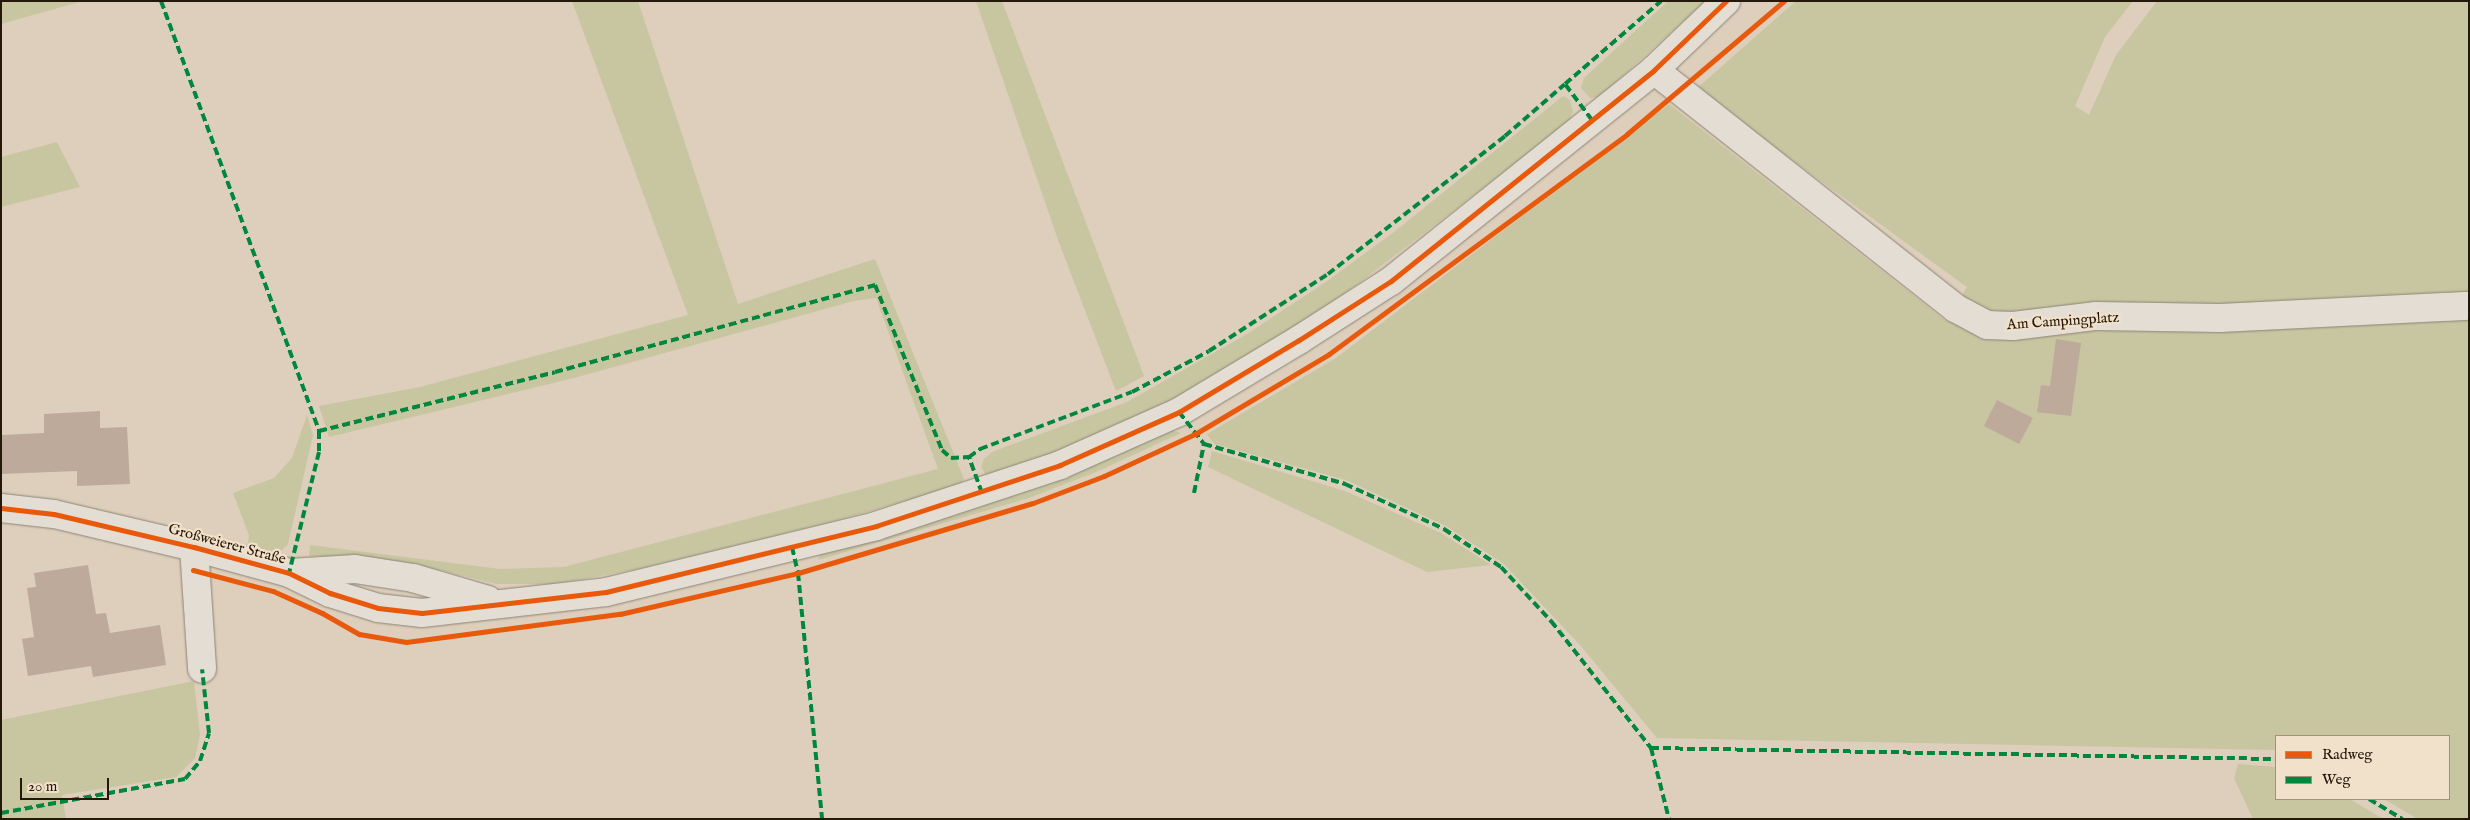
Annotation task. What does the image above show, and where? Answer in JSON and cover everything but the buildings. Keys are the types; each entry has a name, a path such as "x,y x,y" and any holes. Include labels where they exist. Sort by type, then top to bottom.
{"street":[{"path":"1654,70 1726,1"},
{"name":"Am Campingplatz","path":"1654,70 1955,308 1987,325 2012,326 2096,316 2220,318 2469,306"},
{"name":"Großweierer Straße","path":"1,508 54,514 194,547 289,573 355,569 413,578 501,604 606,592 876,526 1060,465 1179,412 1391,281 1654,70"},
{"path":"194,547 202,669"}],"shaded area":[{"path":"1,1 83,1 1,24"},
{"path":"572,1 638,1 738,304 875,259 964,479 960,485 832,522 643,568 557,584 497,584 415,564 367,557 309,556 310,545 500,569 564,567 938,469 876,298 854,301 570,379 329,437 319,406 420,387 688,315"},
{"path":"976,1 1002,1 1144,376 1116,391 1058,240"},
{"path":"1668,1 1706,1 1599,97 1590,98 1581,88 1584,78"},
{"path":"1796,1 2133,1 2105,37 2075,106 2089,115 2116,55 2157,1 2469,1 2469,819 2418,819 2386,800 2450,800 2450,735 2275,735 2275,750 1657,738 1580,645 1504,564 1446,526 1346,480 1214,444 1207,434 1336,358 1669,104 1947,322 1967,287 1695,90"},
{"path":"1563,96 1570,100 1573,112 1567,124 1322,311 1167,404 1040,458 987,477 981,467 984,459 992,452 1127,402 1247,334 1326,282 1394,232"},
{"path":"57,142 80,187 1,207 1,157"},
{"path":"307,415 313,435 288,544 282,550 274,552 248,545 249,535 233,493 274,478 292,458"},
{"path":"1172,430 1181,433 1096,472 1029,498 818,560 821,553 1013,496"},
{"path":"1212,451 1345,491 1441,533 1491,565 1427,572 1208,467"},
{"path":"194,681 200,735 195,758 176,777 62,795 66,819 1,819 1,720"},
{"path":"2238,764 2275,767 2275,800 2352,800 2383,819 2253,819 2234,778"}],"marked path":[{"path":"161,1 319,431 319,452 289,573"},
{"path":"1592,120 1565,84 1661,1"},
{"path":"982,493 969,457 980,449 1132,392 1209,351 1328,274 1505,136 1565,84"},
{"path":"319,431 555,372 875,285 942,450 951,458 969,457"},
{"path":"1179,412 1204,444 1345,484 1444,529 1501,567 1551,621 1651,748 1669,819"},
{"path":"1194,493 1204,444"},
{"path":"792,547 798,573 822,819"},
{"path":"1,813 185,779 200,761 209,733 202,669"},
{"path":"1651,748 2275,759"},
{"path":"2371,800 2402,819"}],"cycle path":[{"path":"1,508 54,514 194,547 289,573 330,593 378,608 422,613 606,592 876,526 1060,465 1179,412 1299,340 1391,281 1654,70 1726,1"},
{"path":"193,570 273,591 322,613 359,634 406,642 620,614 798,573 1033,503 1104,476 1195,434 1329,354 1627,134 1784,1"}]}
